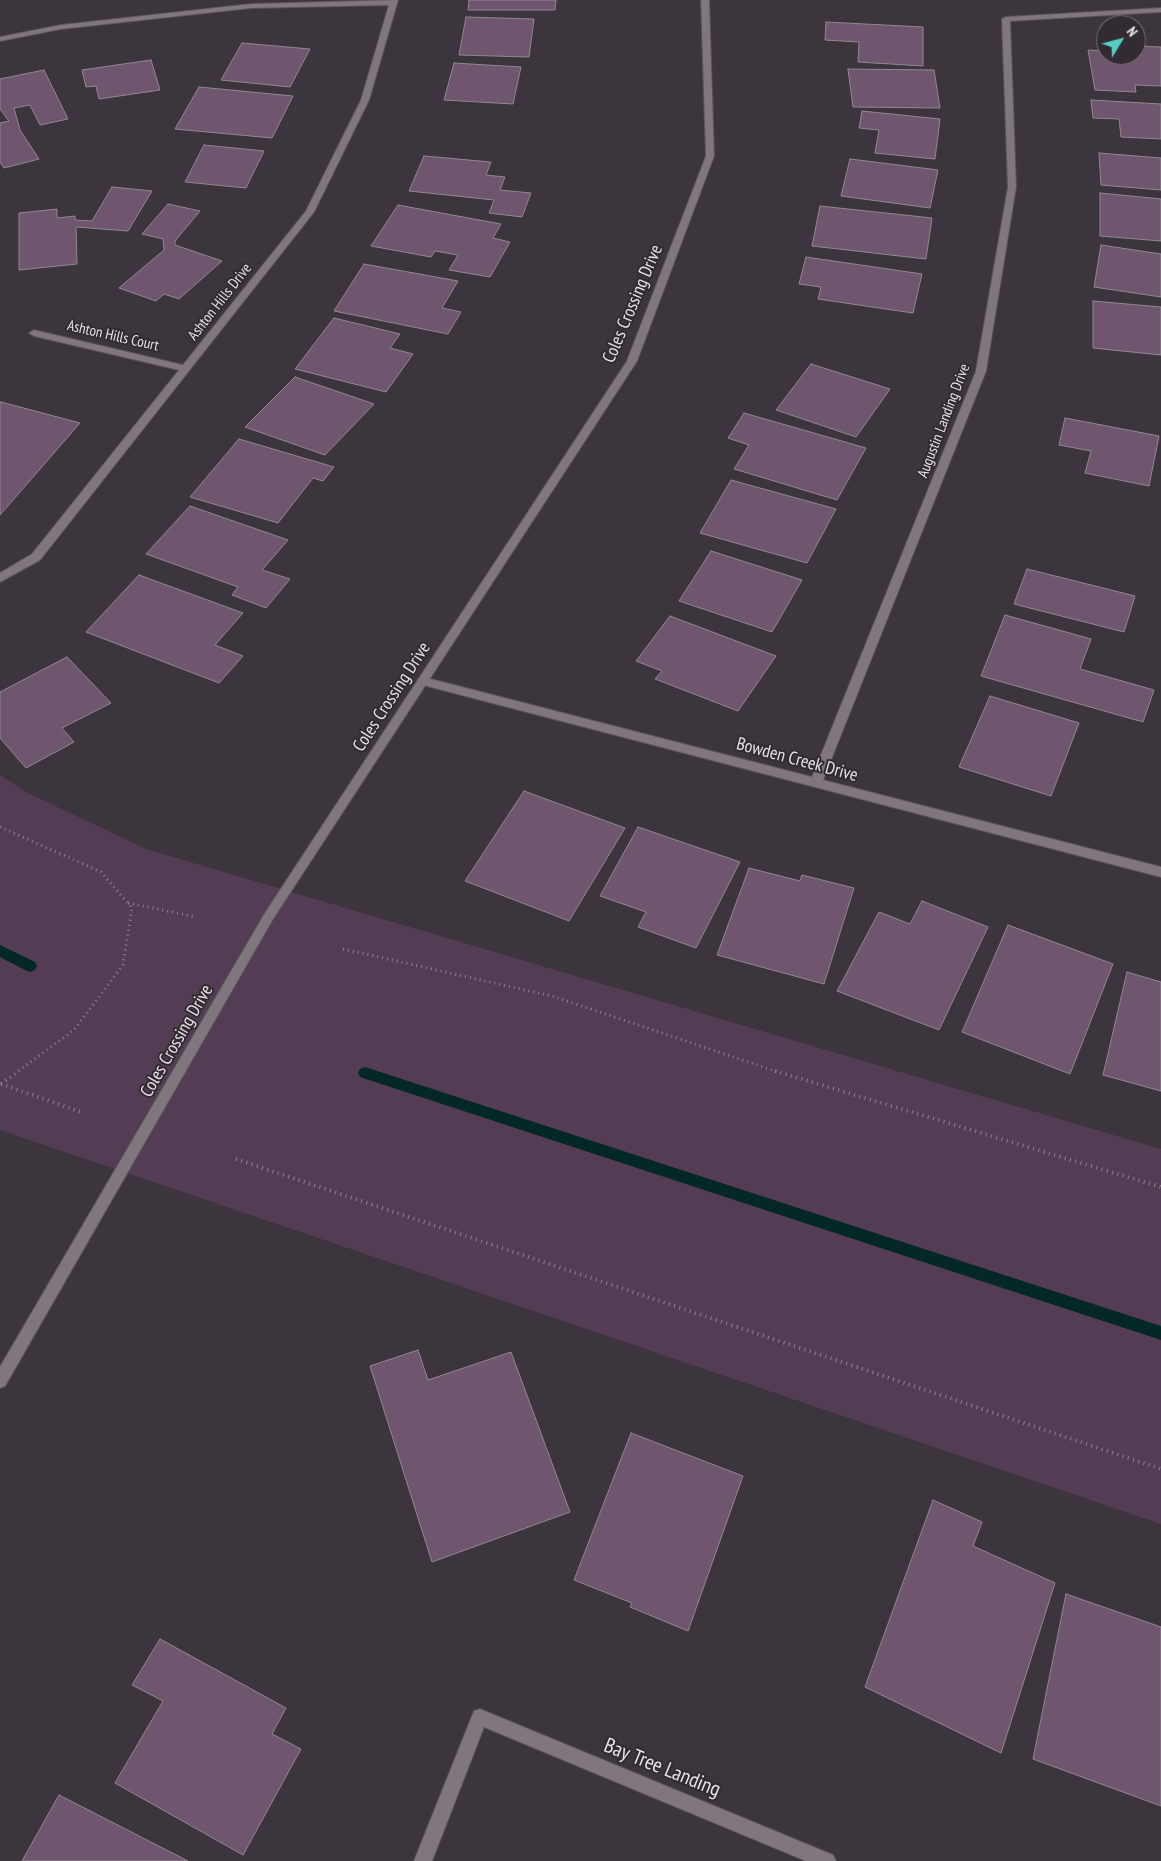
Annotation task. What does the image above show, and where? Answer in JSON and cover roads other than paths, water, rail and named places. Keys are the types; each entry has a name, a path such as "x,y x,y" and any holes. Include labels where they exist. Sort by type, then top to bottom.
{"street":[{"name":"Coles Crossing Drive","path":"0,1381 269,916 632,361 710,156 705,0"},
{"path":"0,39 61,26 251,6 394,2"},
{"name":"Ashton Hills Drive","path":"0,578 36,557 310,212 365,100 394,2"},
{"name":"Augustin Landing Drive","path":"816,783 981,371 1012,187 1006,19 1161,10"},
{"name":"Ashton Hills Court","path":"34,333 186,369"},
{"name":"Bowden Creek Drive","path":"423,681 1161,872"},
{"name":"Bay Tree Landing","path":"422,1861 480,1717 827,1861"}],"waterway":[{"path":"0,951 30,966"},
{"path":"365,1073 1161,1333"}]}
